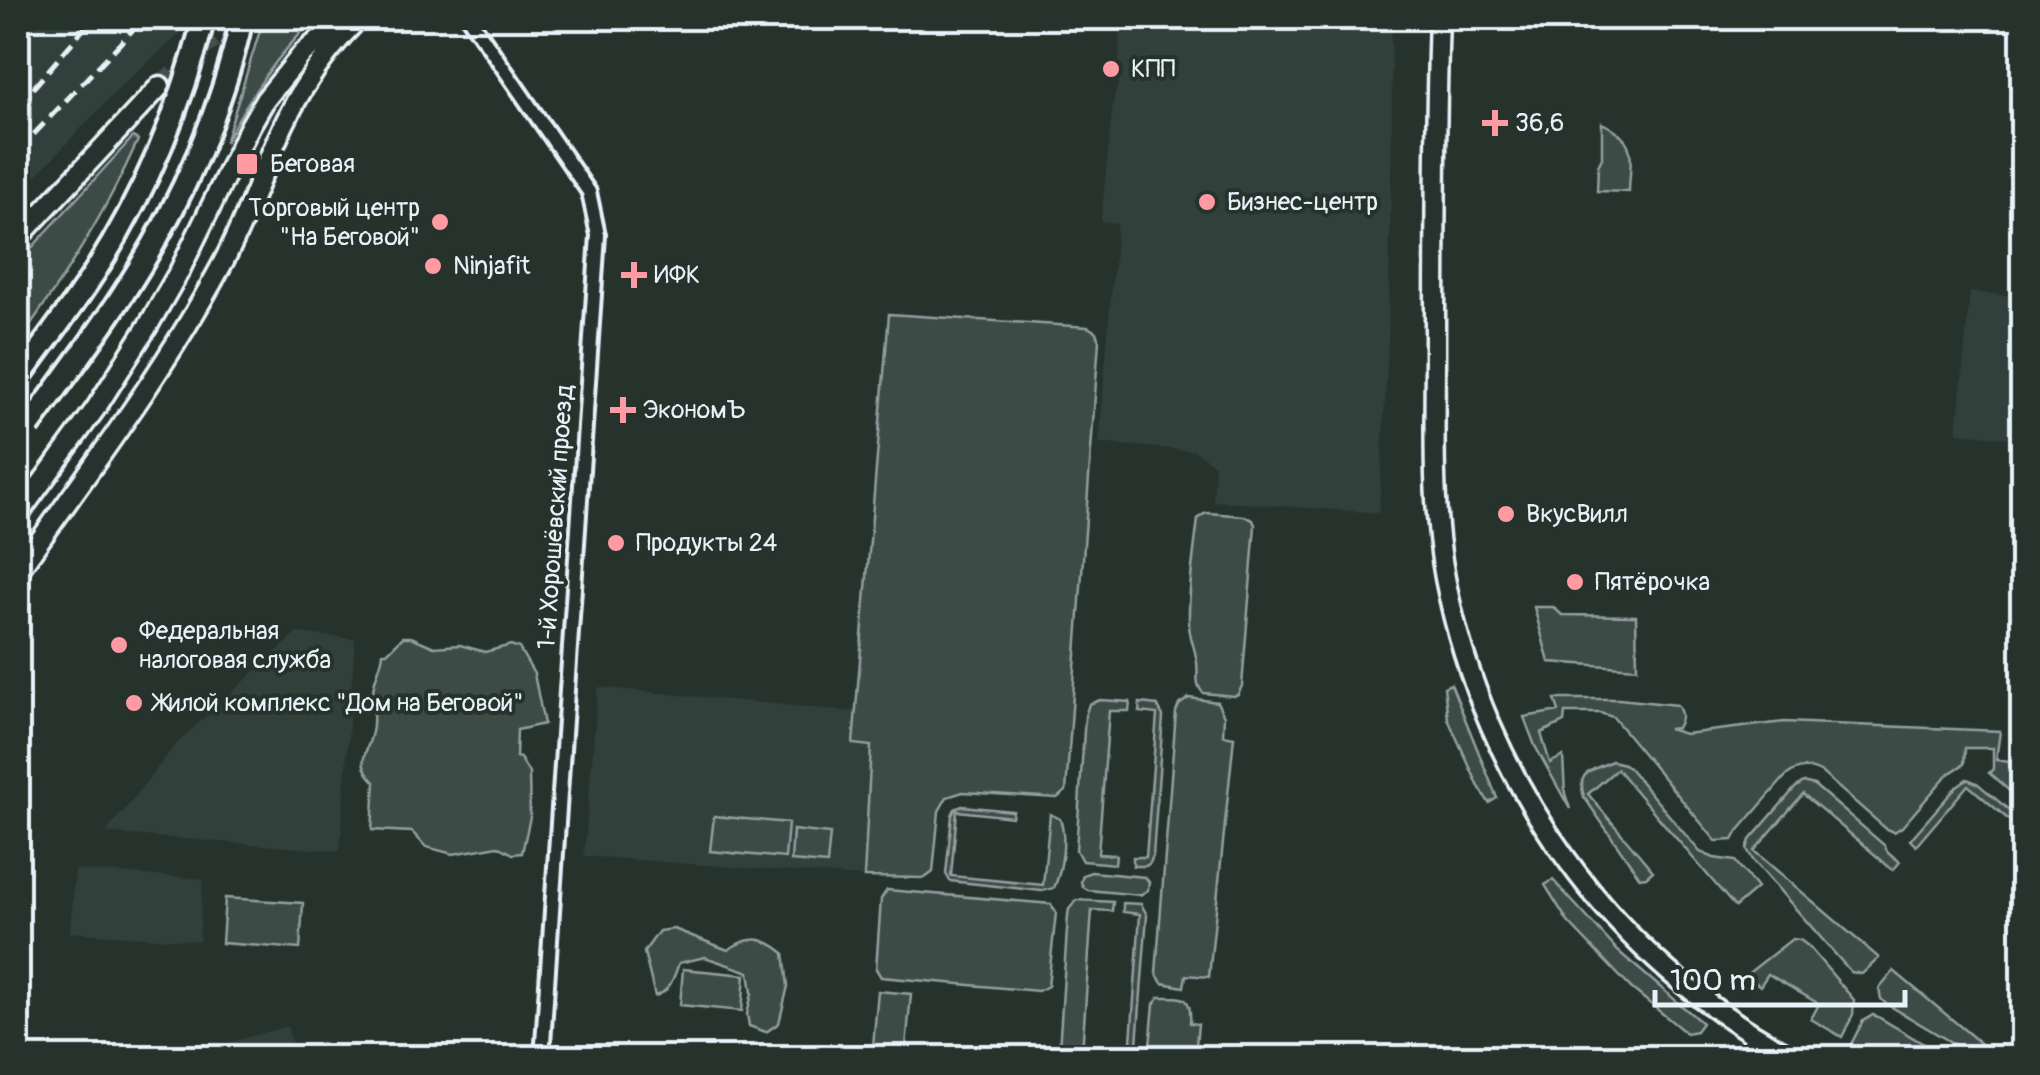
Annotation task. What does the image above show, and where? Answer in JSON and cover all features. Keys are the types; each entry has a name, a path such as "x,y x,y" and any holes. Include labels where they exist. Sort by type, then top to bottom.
{"main road":[{"path":"18,380 78,298 130,212 172,119 204,18"},
{"path":"28,426 119,300 164,226 208,128 242,18"},
{"path":"23,508 96,408 149,324 265,100 303,53 345,18"},
{"path":"18,571 195,314 245,219 302,91 359,18"},
{"path":"1440,18 1435,118 1435,490 1445,577 1466,661 1489,725 1534,809 1598,902 1632,938 1718,1012 1796,1058"},
{"path":"18,238 160,86"},
{"path":"1746,1058 1756,1036"}],"street":[{"name":"1-й Хорошёвский проезд","path":"469,18 589,192 598,235 542,1058"}],"shaded area":[{"path":"41,18 198,18 121,86 18,195 18,52"},
{"path":"271,18 316,18 265,76 225,143 262,24"},
{"path":"1121,18 1391,18 1388,343 1379,513 1213,501 1215,465 1195,451 1099,443 1117,224 1101,221 1118,84"},
{"path":"1602,123 1627,143 1631,159 1629,192 1597,191"},
{"path":"133,137 138,140 98,219 18,342 18,263"},
{"path":"1970,292 2022,297 2022,439 1957,433"},
{"path":"889,314 1088,327 1096,332 1099,341 1066,791 1057,798 963,792 947,797 939,811 933,872 925,878 864,877 871,746 853,744"},
{"path":"1209,513 1244,516 1255,525 1242,686 1234,696 1203,693 1200,689 1189,629 1198,519"},
{"path":"1534,607 1553,607 1562,615 1636,616 1637,668 1549,662"},
{"path":"297,633 355,639 340,851 106,833 176,744"},
{"path":"403,637 434,647 460,645 485,652 511,645 519,648 534,674 544,724 517,730 516,757 529,773 530,817 522,853 513,854 498,846 453,854 426,847 412,832 372,830 375,782 365,769 364,758 373,727 374,686 383,652"},
{"path":"1451,684 1497,798 1489,803 1448,719 1444,687"},
{"path":"598,687 856,712 853,744 871,745 864,877 584,856"},
{"path":"1189,698 1217,702 1224,716 1223,735 1234,737 1209,977 1186,975 1184,987 1162,983 1156,973 1176,712"},
{"path":"1555,699 1619,699 1677,705 1680,722 1677,728 1668,729 1685,734 1784,722 2000,731 1996,760 2022,764 2022,802 1989,773 1993,769 1993,748 1965,748 1964,764 1947,775 1894,832 1822,773 1802,768 1784,778 1733,840 1716,841 1613,717 1565,713 1564,722 1541,733 1550,763 1563,756 1570,809 1535,746 1524,717 1559,711"},
{"path":"1100,700 1130,702 1129,711 1109,711 1098,854 1116,855 1115,864 1082,861 1076,850 1085,716 1089,704"},
{"path":"1140,703 1157,705 1163,716 1153,856 1146,866 1133,866 1133,857 1146,857 1157,714 1139,712"},
{"path":"1612,761 1629,768 1700,852 1735,861 1757,888 1735,907 1617,769 1588,794 1653,871 1640,878 1584,797 1584,777"},
{"path":"1967,779 2022,821 2022,831 1968,785 1916,846 1910,840"},
{"path":"1803,782 1814,785 1900,862 1893,870 1803,794 1754,851 1879,958 1862,974 1851,972 1747,849 1750,840"},
{"path":"962,806 1013,811 1012,817 957,811 951,876 1043,885 1050,814 1060,819 1063,835 1054,888 1042,891 950,881 946,874 952,815"},
{"path":"714,816 788,823 785,858 710,851"},
{"path":"793,830 830,834 827,864 791,861"},
{"path":"75,870 203,879 199,941 70,932"},
{"path":"1091,872 1145,877 1148,890 1140,895 1088,890 1081,882 1083,875"},
{"path":"1553,880 1618,951 1702,1023 1696,1031 1686,1033 1631,988 1568,922 1545,885"},
{"path":"887,890 1051,904 1056,913 1048,986 1038,991 881,977 876,969 881,899"},
{"path":"225,898 303,903 300,949 222,943"},
{"path":"1077,900 1113,902 1112,911 1092,910 1082,1053 1099,1057 1063,1057 1059,1050 1068,915"},
{"path":"1123,903 1141,904 1147,915 1136,1057 1116,1057 1130,1056 1140,914 1123,912"},
{"path":"674,929 728,950 756,939 784,953 788,986 779,1023 766,1032 749,1026 749,972 705,957 679,963 668,987 655,996 644,952 659,931"},
{"path":"1792,939 1808,946 1854,1000 1853,1015 1842,1037 1811,1019 1819,1004 1768,974 1760,986 1746,975"},
{"path":"683,969 745,975 742,1011 680,1005"},
{"path":"1894,971 1997,1057 1976,1057 1885,1003 1879,989"},
{"path":"878,991 911,994 905,1057 872,1057"},
{"path":"1159,997 1185,999 1190,1007 1190,1023 1198,1024 1196,1045 1227,1048 1227,1057 1149,1057 1154,1004"},
{"path":"1873,1015 1946,1057 1854,1058 1846,1054 1863,1021"},
{"path":"287,1026 296,1057 178,1057 192,1053"}],"tunnel":[{"path":"160,86 244,18"}],"railway":[{"path":"18,106 93,18"},
{"path":"18,151 144,18"}],"place":[{"name":"КПП","path":"1111,69"},
{"name":"36,6","path":"1495,123"},
{"name":"Беговая","path":"247,164"},
{"name":"Бизнес-центр","path":"1207,202"},
{"name":"Торговый центр \"На Беговой\"","path":"440,222"},
{"name":"Ninjafit","path":"433,266"},
{"name":"ИФК","path":"634,275"},
{"name":"ЭкономЪ","path":"623,410"},
{"name":"ВкусВилл","path":"1506,514"},
{"name":"Продукты 24","path":"616,543"},
{"name":"Пятёрочка","path":"1575,582"},
{"name":"Федеральная налоговая служба","path":"119,645"},
{"name":"Жилой комплекс \"Дом на Беговой\"","path":"134,703"}]}
